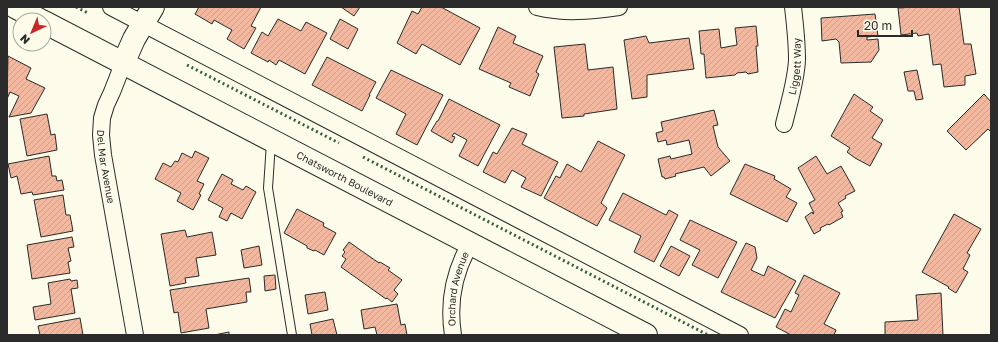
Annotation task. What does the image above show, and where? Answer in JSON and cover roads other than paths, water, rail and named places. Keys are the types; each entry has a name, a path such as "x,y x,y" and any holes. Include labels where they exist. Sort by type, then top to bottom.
{"main road":[{"path":"15,7 25,12"},
{"name":"Del Mar Avenue","path":"124,64 134,39 148,15"},
{"name":"Chatsworth Boulevard","path":"52,26 646,335"}],"street":[{"path":"112,7 148,15 740,335"},
{"path":"537,7 554,10 583,11 619,7"},
{"name":"Liggett Way","path":"784,124 794,85 796,68 797,51 793,7"},
{"name":"Del Mar Avenue","path":"124,64 106,106 101,122 101,135 104,160 135,335"},
{"name":"Orchard Avenue","path":"453,335 451,314 454,288 463,256 470,244"}],"lane":[{"path":"271,140 268,188 292,335"}]}
